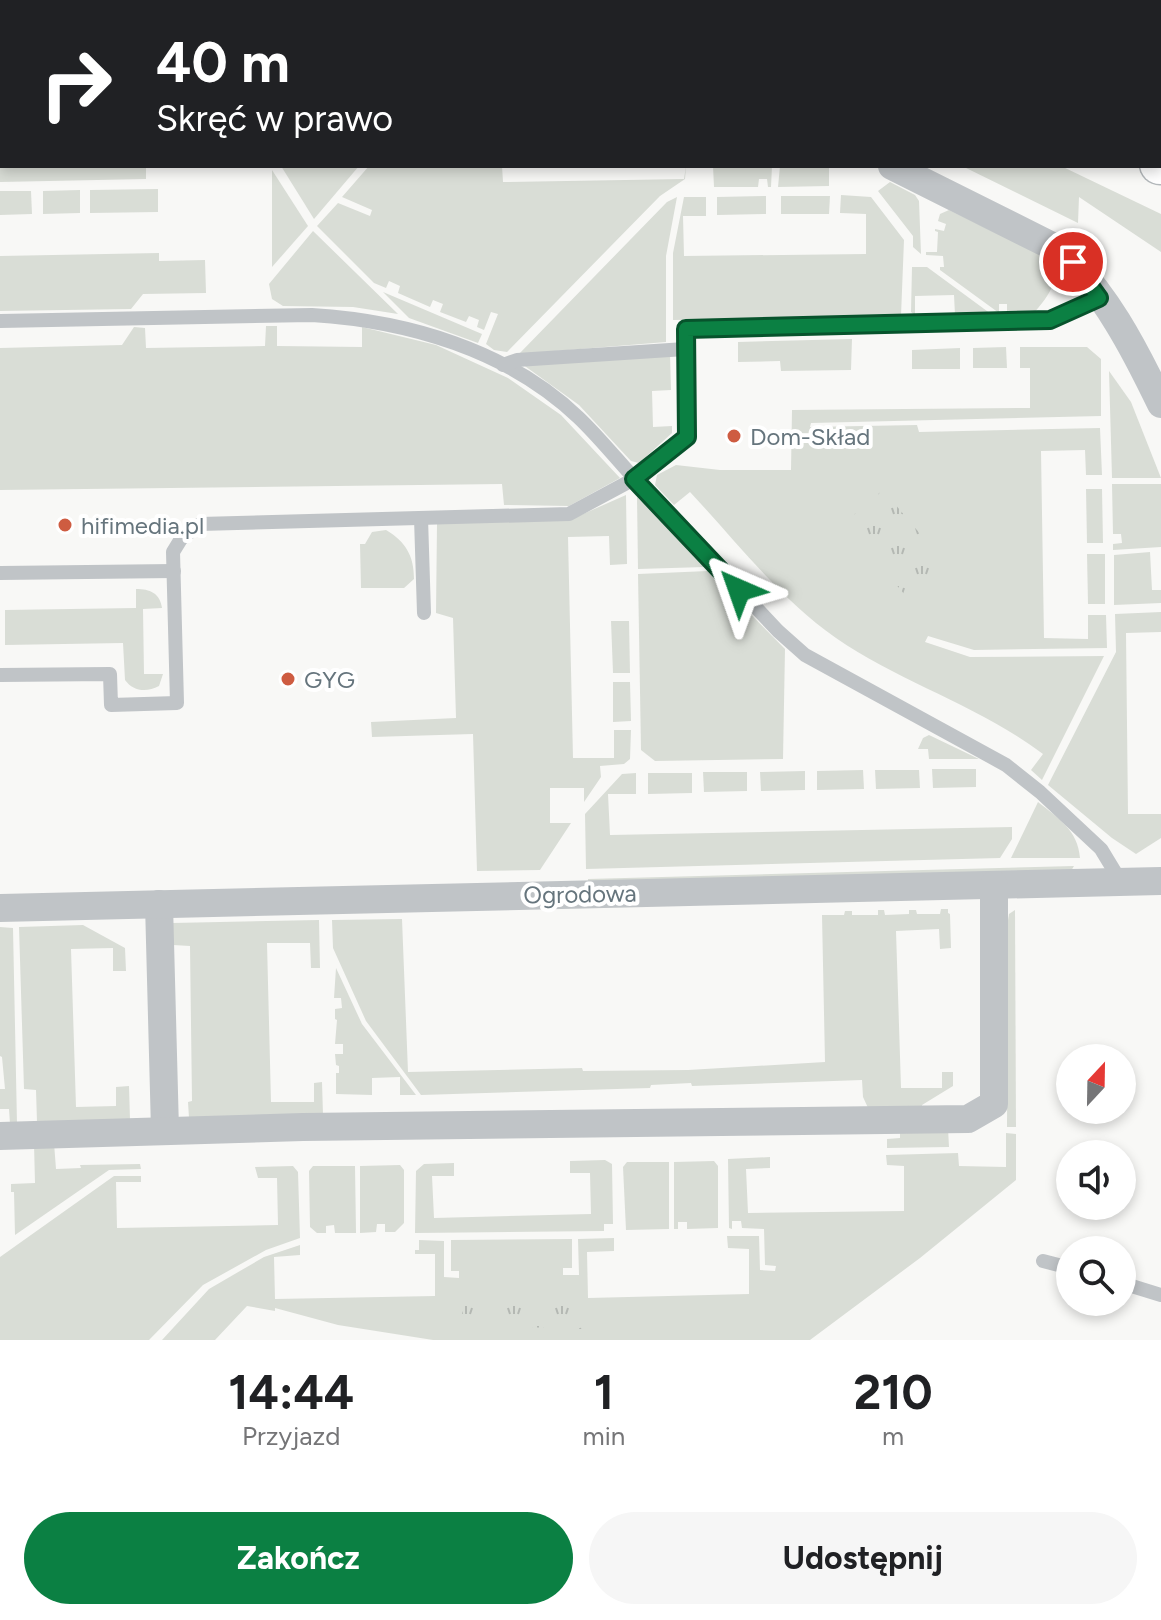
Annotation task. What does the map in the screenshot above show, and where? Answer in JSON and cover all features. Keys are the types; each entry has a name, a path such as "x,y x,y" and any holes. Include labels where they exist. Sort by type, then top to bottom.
{"street":[{"path":"896,168 1058,249 1073,262 1128,337 1161,404"},
{"name":"Ogrodowa","path":"0,908 1161,881"},
{"path":"0,1136 165,1130 968,1119 994,1104 994,885"},
{"path":"159,904 165,1130"}],"lane":[{"path":"0,675 110,674 111,705 177,703 173,552 181,539 200,524 569,514 634,479 687,437 686,329 1050,320 1099,298"},
{"path":"0,321 312,315 359,318 418,330 503,365 578,417 778,631 805,655 1006,765 1101,849 1121,882"},
{"path":"503,365 517,360 685,349"},
{"path":"421,518 424,613"},
{"path":"0,573 174,571"},
{"path":"1043,1261 1056,1264"},
{"path":"1136,1287 1161,1295"}],"green space":[{"path":"0,168 146,168 146,179 0,182"},
{"path":"282,168 357,168 314,219"},
{"path":"367,168 502,168 503,182 684,179 686,168 685,179 660,196 507,352 494,350 486,344 498,314 491,312 484,330 477,327 479,320 469,316 466,322 440,312 443,304 433,300 430,307 398,293 400,286 389,281 386,288 374,283 317,226 338,203 370,216 372,210 342,197"},
{"path":"713,168 772,168 771,187 768,187 767,179 759,179 758,187 714,187"},
{"path":"780,168 829,168 829,186 778,187"},
{"path":"966,168 1065,168 1161,214 1161,252 1079,197 1078,223"},
{"path":"272,170 308,226 272,267"},
{"path":"890,182 915,195 919,201 921,254 913,247 913,236 878,191"},
{"path":"158,189 158,212 90,213 90,190"},
{"path":"80,190 80,213 43,214 43,191"},
{"path":"0,191 31,191 32,214 0,215"},
{"path":"841,195 871,197 904,240 901,316 673,320 673,253 684,197 706,197 706,216 683,216 684,256 866,254 866,214 840,213"},
{"path":"766,196 766,214 717,215 717,197"},
{"path":"781,196 830,196 829,214 781,214"},
{"path":"677,197 666,256 666,342 519,354 667,202"},
{"path":"949,210 1051,260 1053,282 1048,295 1034,313 1007,313 1007,304 999,304 999,313 940,270 944,267 943,256 926,255 926,252 937,252 938,232 935,229 944,231 946,224 938,221 940,214"},
{"path":"313,231 398,314 353,307 283,306 272,299 269,284"},
{"path":"159,253 159,261 205,260 206,293 143,294 131,309 0,311 0,256"},
{"path":"912,267 927,267 991,314 955,315 954,295 915,296 915,315 911,312"},
{"path":"383,292 482,334 478,343 409,318"},
{"path":"266,326 277,326 277,346 362,347 362,327 436,345 508,378 561,415 620,478 569,506 504,505 502,484 0,490 0,348 122,345 134,327 145,328 146,348 265,346"},
{"path":"852,339 851,370 781,371 780,361 738,362 738,342"},
{"path":"1006,347 1007,368 973,368 973,348"},
{"path":"1020,347 1087,347 1101,359 1101,416 811,423 810,427 917,425 919,432 1100,428 1102,475 1086,475 1085,450 1041,451 1044,638 1088,639 1088,615 1106,615 1107,648 974,650 928,636 925,642 970,657 1104,656 1042,780 1031,770 1043,754 993,722 836,638 777,588 690,492 674,505 655,485 657,475 676,465 720,470 791,470 792,410 1030,408 1030,368 1020,368"},
{"path":"960,348 960,369 912,369 912,350"},
{"path":"670,354 671,390 652,391 653,427 672,426 672,433 639,463 631,461 579,405 522,364"},
{"path":"1109,371 1131,402 1161,478 1112,478"},
{"path":"1112,484 1161,484 1161,547 1113,550 1113,544 1122,543 1121,534 1113,534"},
{"path":"1086,489 1102,489 1103,543 1087,543"},
{"path":"883,490 944,562 905,595 844,523"},
{"path":"626,495 627,564 610,565 609,536 568,537 573,758 614,758 614,730 631,730 630,759 624,764 600,766 601,777 584,802 584,788 550,788 550,823 571,823 540,870 477,871 473,734 372,737 371,722 456,718 453,618 436,613 437,524 574,518"},
{"path":"637,497 705,567 638,569"},
{"path":"386,530 408,550 414,579 404,588 361,588 360,544 365,544 372,532"},
{"path":"1150,552 1152,590 1161,590 1161,603 1114,605 1114,555"},
{"path":"1087,554 1105,554 1105,604 1088,604"},
{"path":"708,571 785,649 783,759 655,761 641,750 638,574"},
{"path":"136,589 154,593 162,608 143,609 144,674 163,674 159,686 145,690 128,684 125,680 123,643 5,645 5,610 136,608"},
{"path":"1161,612 1161,632 1126,633 1128,814 1161,814 1161,838 1136,854 1048,785 1116,652 1115,614"},
{"path":"611,621 629,621 630,673 613,673"},
{"path":"613,682 630,682 631,721 613,722"},
{"path":"929,735 979,759 929,759 928,749 918,749 923,738"},
{"path":"932,769 976,769 976,787 933,788"},
{"path":"863,770 864,789 817,790 817,771"},
{"path":"875,770 919,770 920,788 876,789"},
{"path":"805,771 805,790 761,791 760,772"},
{"path":"703,772 747,772 747,791 704,792"},
{"path":"636,773 636,794 608,794 610,835 1012,827 1012,839 1000,858 586,869 585,814 622,774"},
{"path":"648,773 692,773 692,793 648,794"},
{"path":"1038,802 1071,832 1080,858 1011,858"},
{"path":"1074,866 1071,871 588,884 588,879"},
{"path":"941,909 948,909 950,914 951,948 940,949 939,929 896,931 901,1088 942,1088 942,1072 953,1072 953,1086 922,1105 922,1110 869,1110 863,1097 862,1080 692,1086 691,1083 651,1085 650,1088 421,1095 366,1021 333,948 332,920 402,919 408,1072 582,1068 583,1071 688,1070 825,1062 822,915 844,915 845,911 852,911 852,915 878,915 878,910 884,910 885,915 909,914 909,910 916,910 917,914 940,914"},
{"path":"1015,910 1016,1127 1007,1127 1008,920 1009,914"},
{"path":"319,920 320,968 311,968 310,943 267,943 271,1102 314,1102 314,1083 322,1082 323,1115 189,1118 188,1102 192,1101 190,946 173,945 172,923"},
{"path":"83,925 125,948 126,971 113,971 113,948 71,949 76,1107 116,1106 116,1087 129,1086 130,1120 37,1122 36,1090 24,1089 19,927"},
{"path":"0,927 13,928 17,1124 10,1124 9,1109 0,1109 0,1089 5,1089 0,1056"},
{"path":"336,968 362,1024 416,1095 400,1095 400,1077 372,1078 372,1095 336,1094 339,1066 336,1065 335,1054 343,1054 343,1044 335,1044 335,1009 342,1008 341,998 334,998"},
{"path":"900,1128 948,1128 949,1147 887,1148 887,1139 900,1138"},
{"path":"1006,1133 1016,1134 1016,1180 920,1258 810,1340 433,1340 338,1325 275,1308 275,1311 247,1306 215,1340 162,1340 209,1289 264,1257 300,1245 300,1255 274,1257 275,1299 435,1296 435,1254 415,1254 415,1250 419,1250 419,1240 444,1241 444,1277 459,1278 459,1271 451,1271 451,1240 572,1239 572,1268 563,1268 563,1275 579,1275 578,1239 614,1238 614,1251 587,1252 588,1298 749,1294 749,1249 728,1248 727,1236 759,1236 760,1270 775,1271 776,1266 765,1265 764,1229 742,1228 741,1221 732,1221 732,1229 729,1228 728,1159 770,1157 770,1168 746,1169 748,1213 904,1211 904,1166 887,1165 886,1155 958,1153 959,1166 1006,1167"},
{"path":"54,1143 56,1169 81,1168 80,1165 140,1164 141,1169 109,1170 15,1235 11,1184 35,1183 34,1144"},
{"path":"605,1160 612,1164 613,1224 604,1224 604,1231 415,1233 416,1171 424,1164 454,1163 454,1176 432,1176 434,1218 591,1214 590,1173 570,1173 570,1161"},
{"path":"714,1161 718,1166 718,1228 687,1229 687,1222 678,1222 678,1229 674,1229 674,1162"},
{"path":"627,1162 669,1162 669,1229 626,1230 623,1167"},
{"path":"400,1165 404,1170 404,1223 395,1232 385,1232 385,1224 377,1224 376,1232 360,1233 360,1166"},
{"path":"293,1166 298,1172 300,1238 266,1250 203,1285 149,1340 0,1340 0,1257 114,1176 141,1176 141,1182 116,1182 117,1228 278,1225 277,1178 258,1178 255,1167"},
{"path":"313,1166 355,1166 356,1233 335,1233 334,1225 326,1226 326,1233 317,1233 310,1227 309,1171"},
{"path":"462,1302 582,1306 582,1329 462,1325"}],"place":[{"name":"Dom-Skład","path":"734,436"},
{"name":"hifimedia.pl","path":"65,525"},
{"name":"GYG","path":"288,679"}],"route":[{"path":"739,590 634,479 687,437 686,329 1050,320 1099,298 1073,262"}]}
